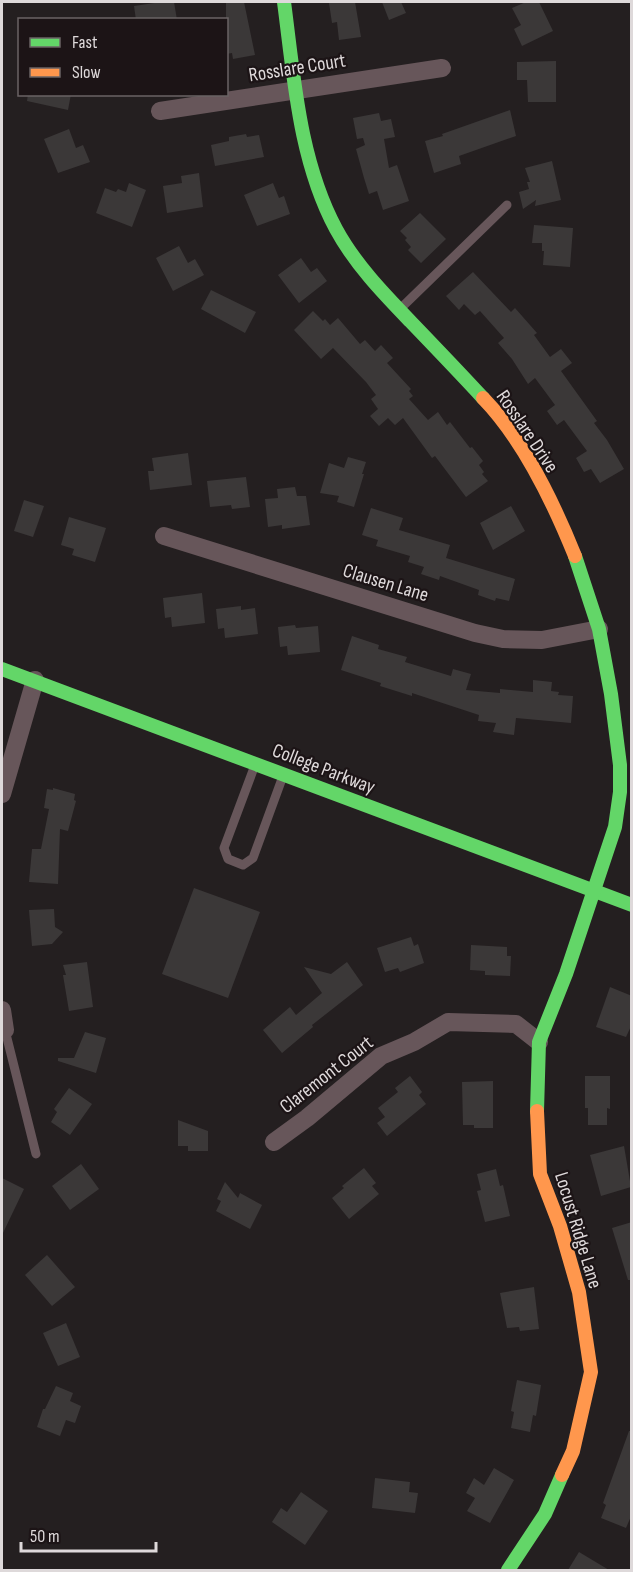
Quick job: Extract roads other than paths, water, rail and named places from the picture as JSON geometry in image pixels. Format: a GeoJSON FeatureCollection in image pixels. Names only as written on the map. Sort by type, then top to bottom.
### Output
{"type":"FeatureCollection","features":[{"type":"Feature","properties":{"kind":"street","name":"Rosslare Drive"},"geometry":{"type":"LineString","coordinates":[[284,2],[307,149],[336,229],[370,279],[492,407],[523,452],[560,518],[584,579],[599,629],[611,694],[620,765],[620,792],[615,827],[594,891]]}},
{"type":"Feature","properties":{"kind":"street","name":"Rosslare Court"},"geometry":{"type":"LineString","coordinates":[[160,111],[442,68]]}},
{"type":"Feature","properties":{"kind":"street","name":"Clausen Lane"},"geometry":{"type":"LineString","coordinates":[[164,536],[475,633],[503,639],[542,640],[599,629]]}},
{"type":"Feature","properties":{"kind":"street","name":"College Parkway"},"geometry":{"type":"LineString","coordinates":[[2,669],[632,905]]}},
{"type":"Feature","properties":{"kind":"street"},"geometry":{"type":"LineString","coordinates":[[2,794],[35,680]]}},
{"type":"Feature","properties":{"kind":"street","name":"Locust Ridge Lane"},"geometry":{"type":"LineString","coordinates":[[508,1570],[545,1514],[573,1451],[591,1372],[579,1292],[560,1226],[540,1174],[537,1099],[539,1042],[566,974],[594,891]]}},
{"type":"Feature","properties":{"kind":"street"},"geometry":{"type":"LineString","coordinates":[[2,1010],[4,1030]]}},
{"type":"Feature","properties":{"kind":"street","name":"Claremont Court"},"geometry":{"type":"LineString","coordinates":[[274,1142],[307,1118],[381,1056],[414,1042],[448,1022],[516,1024],[539,1042]]}},
{"type":"Feature","properties":{"kind":"lane"},"geometry":{"type":"LineString","coordinates":[[399,310],[507,205]]}},
{"type":"Feature","properties":{"kind":"lane"},"geometry":{"type":"LineString","coordinates":[[256,763],[224,848],[228,859],[243,865],[253,858],[284,774]]}},
{"type":"Feature","properties":{"kind":"lane"},"geometry":{"type":"LineString","coordinates":[[4,1030],[36,1154]]}}]}
